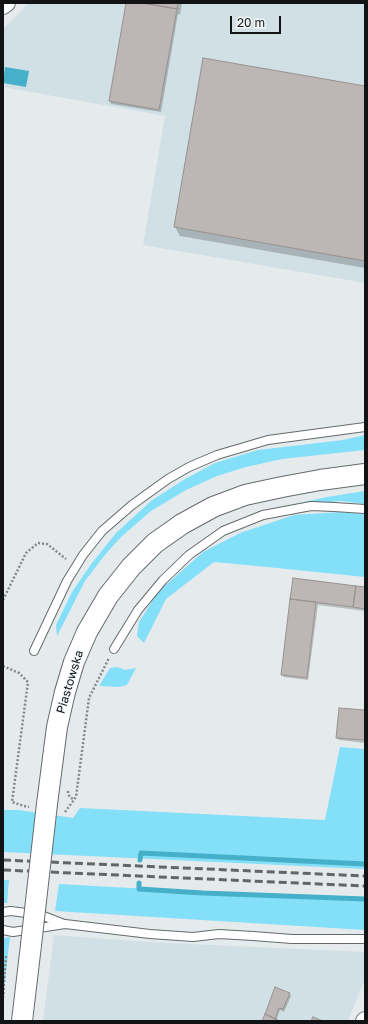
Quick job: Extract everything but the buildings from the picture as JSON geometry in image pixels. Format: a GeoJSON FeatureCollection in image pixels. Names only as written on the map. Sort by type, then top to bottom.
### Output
{"type":"FeatureCollection","features":[{"type":"Feature","properties":{"kind":"street"},"geometry":{"type":"LineString","coordinates":[[3,6],[7,3]]}},
{"type":"Feature","properties":{"kind":"street","name":"Piastowska"},"geometry":{"type":"LineString","coordinates":[[22,1021],[57,728],[65,692],[74,662],[87,632],[108,596],[131,567],[155,543],[182,524],[213,507],[245,495],[282,486],[365,474]]}},
{"type":"Feature","properties":{"kind":"lane"},"geometry":{"type":"LineString","coordinates":[[34,651],[67,581],[84,555],[102,532],[132,505],[168,479],[189,467],[217,455],[268,440],[365,427]]}},
{"type":"Feature","properties":{"kind":"lane"},"geometry":{"type":"LineString","coordinates":[[114,649],[138,610],[163,580],[189,555],[223,531],[263,516],[311,506],[365,509]]}},
{"type":"Feature","properties":{"kind":"lane"},"geometry":{"type":"LineString","coordinates":[[3,912],[11,911],[41,915],[65,924],[150,934],[193,937],[219,934],[292,939],[365,939]]}},
{"type":"Feature","properties":{"kind":"lane"},"geometry":{"type":"LineString","coordinates":[[3,930],[13,932],[65,924]]}},
{"type":"Feature","properties":{"kind":"path"},"geometry":{"type":"LineString","coordinates":[[3,600],[26,553],[38,543],[47,544],[76,567]]}},
{"type":"Feature","properties":{"kind":"path"},"geometry":{"type":"LineString","coordinates":[[68,789],[68,794],[74,800]]}},
{"type":"Feature","properties":{"kind":"path"},"geometry":{"type":"LineString","coordinates":[[3,998],[6,956]]}},
{"type":"Feature","properties":{"kind":"shaded area"},"geometry":{"type":"Polygon","coordinates":[[[27,3],[365,3],[365,283],[143,245],[165,116],[3,87],[3,29],[27,3]]]}},
{"type":"Feature","properties":{"kind":"shaded area"},"geometry":{"type":"Polygon","coordinates":[[[5,67],[29,71],[26,87],[3,83],[5,67]]]}},
{"type":"Feature","properties":{"kind":"shaded area"},"geometry":{"type":"Polygon","coordinates":[[[365,435],[365,450],[282,459],[246,467],[217,476],[186,490],[151,511],[121,537],[85,581],[57,636],[56,625],[72,592],[92,563],[116,533],[151,501],[185,479],[215,463],[258,450],[343,440],[365,435]]]}},
{"type":"Feature","properties":{"kind":"shaded area"},"geometry":{"type":"Polygon","coordinates":[[[365,491],[365,504],[341,501],[277,508],[327,497],[365,491]]]}},
{"type":"Feature","properties":{"kind":"shaded area"},"geometry":{"type":"Polygon","coordinates":[[[341,512],[365,514],[365,577],[214,562],[166,599],[144,643],[137,636],[139,622],[158,592],[203,552],[240,533],[294,515],[341,512]]]}},
{"type":"Feature","properties":{"kind":"shaded area"},"geometry":{"type":"Polygon","coordinates":[[[118,667],[125,670],[136,668],[127,685],[119,687],[99,686],[110,668],[118,667]]]}},
{"type":"Feature","properties":{"kind":"shaded area"},"geometry":{"type":"Polygon","coordinates":[[[340,747],[365,749],[365,869],[3,852],[3,810],[19,810],[73,818],[80,808],[325,820],[340,747]]]}},
{"type":"Feature","properties":{"kind":"shaded area"},"geometry":{"type":"Polygon","coordinates":[[[3,880],[9,880],[7,903],[3,903],[3,880]]]}},
{"type":"Feature","properties":{"kind":"shaded area"},"geometry":{"type":"Polygon","coordinates":[[[59,884],[365,901],[365,930],[55,911],[59,884]]]}},
{"type":"Feature","properties":{"kind":"shaded area"},"geometry":{"type":"Polygon","coordinates":[[[54,935],[147,942],[365,952],[365,979],[348,1021],[43,1021],[54,935]]]}},
{"type":"Feature","properties":{"kind":"shaded area"},"geometry":{"type":"Polygon","coordinates":[[[10,937],[3,997],[3,938],[10,937]]]}},
{"type":"Feature","properties":{"kind":"waterway"},"geometry":{"type":"LineString","coordinates":[[140,860],[141,853],[365,864]]}},
{"type":"Feature","properties":{"kind":"waterway"},"geometry":{"type":"LineString","coordinates":[[139,883],[139,889],[365,899]]}},
{"type":"Feature","properties":{"kind":"railway"},"geometry":{"type":"LineString","coordinates":[[3,860],[365,876]]}},
{"type":"Feature","properties":{"kind":"railway"},"geometry":{"type":"LineString","coordinates":[[3,870],[365,886]]}}]}
